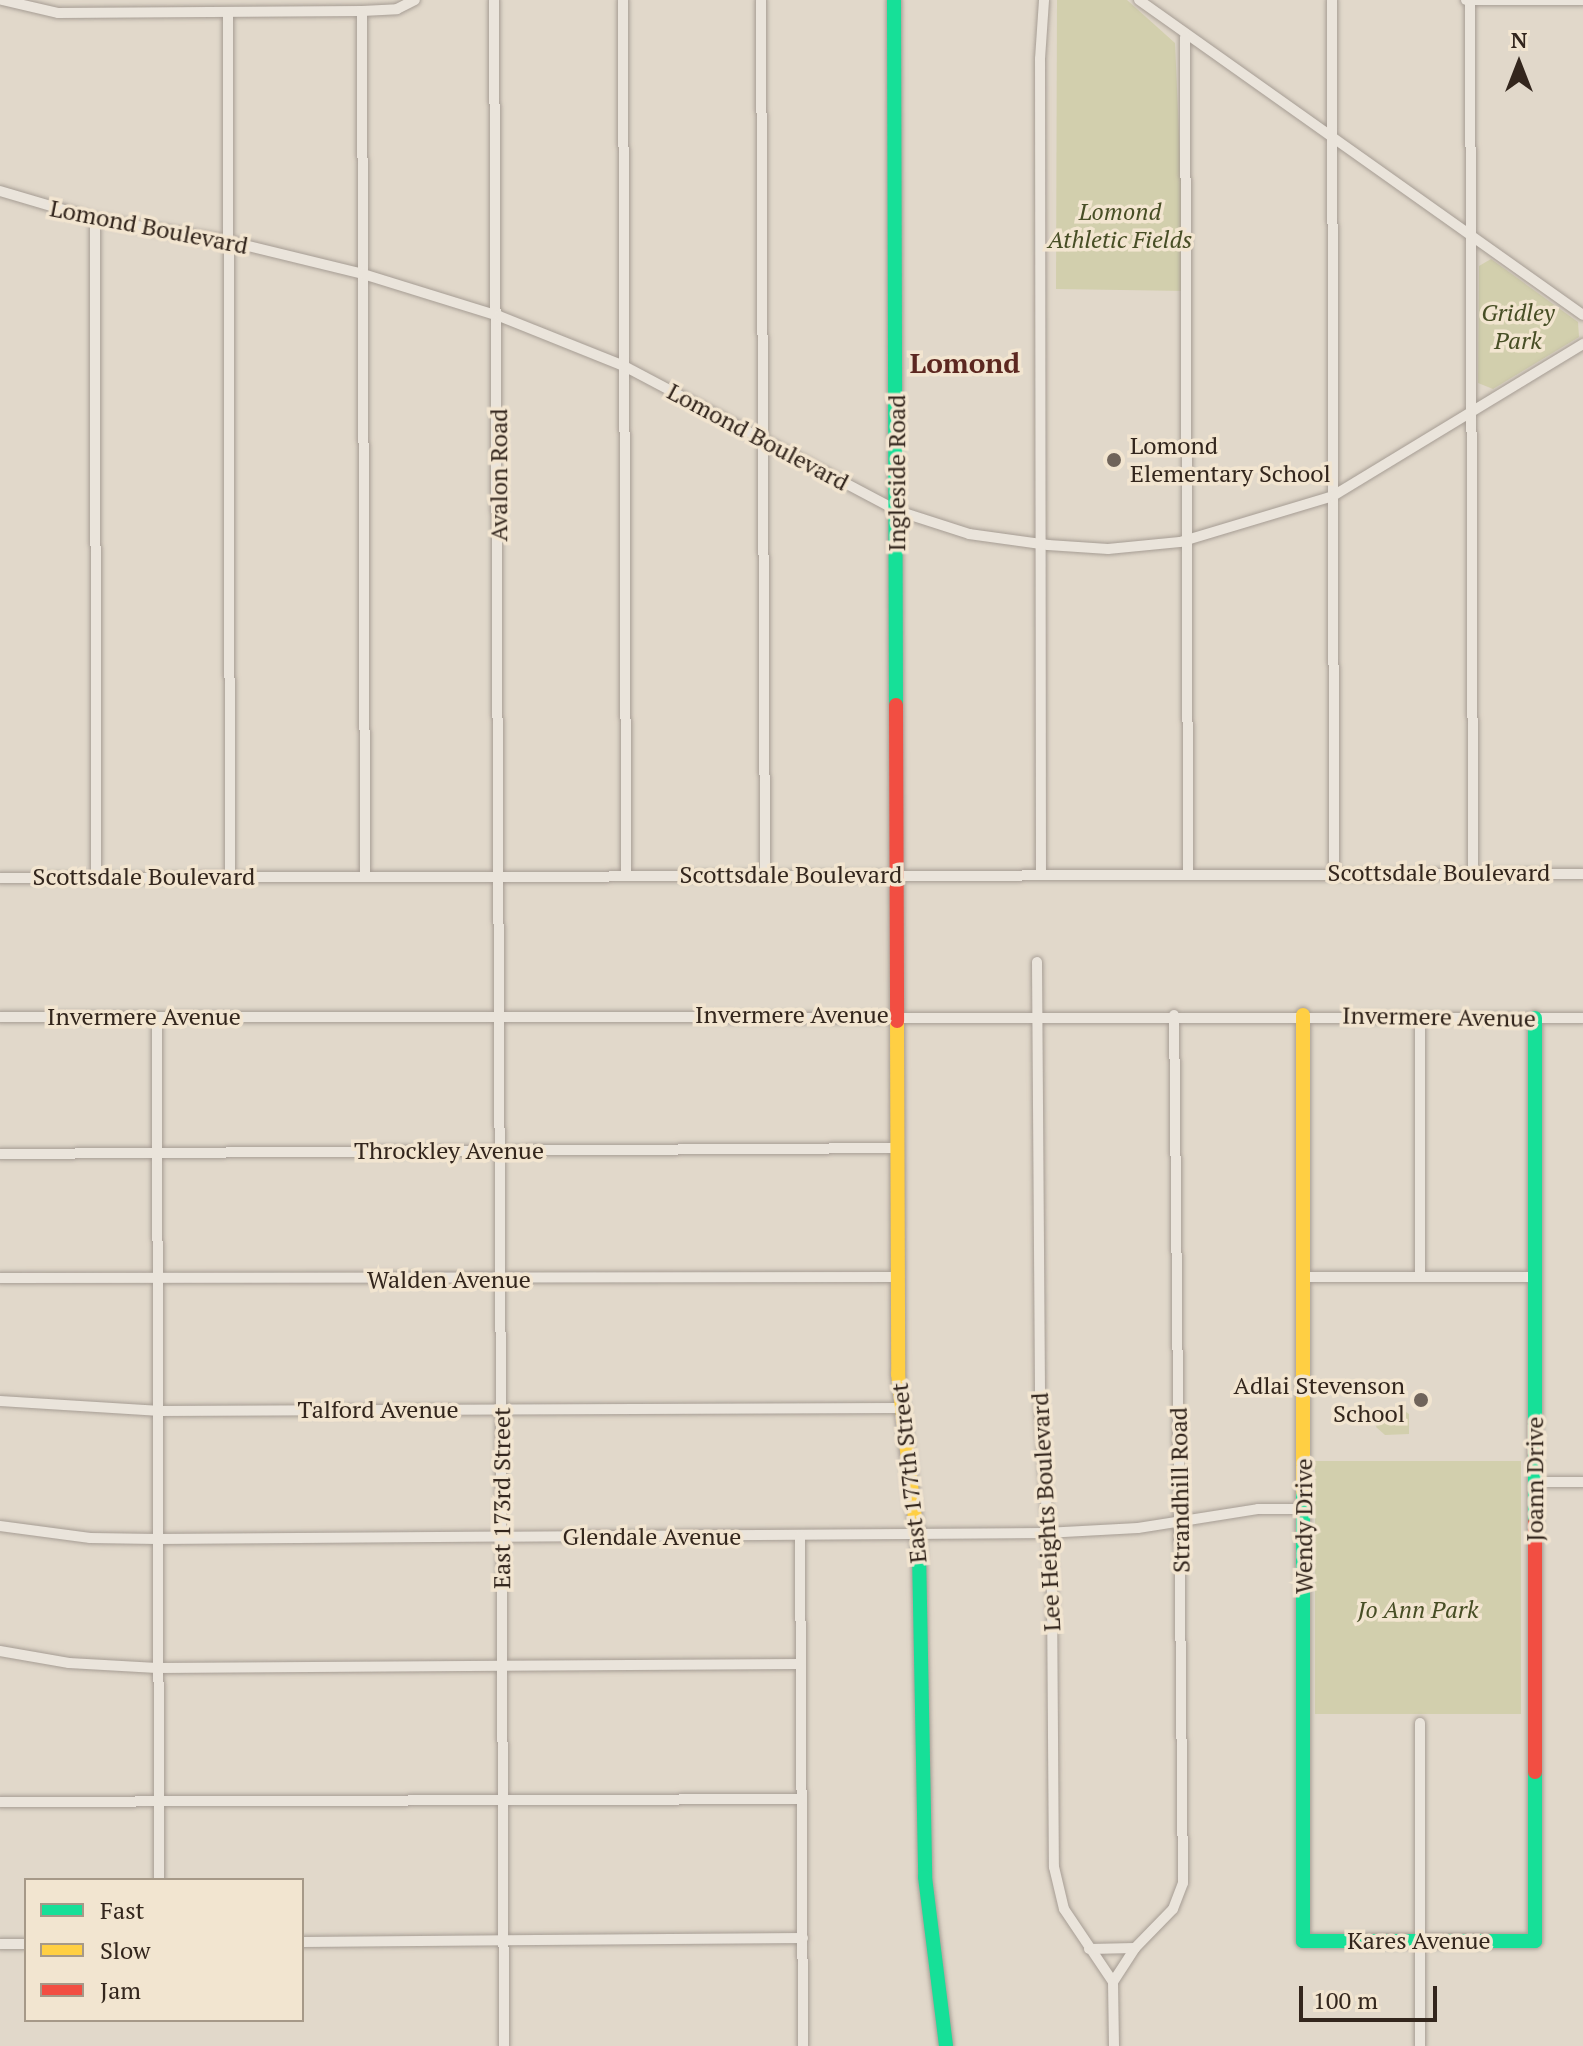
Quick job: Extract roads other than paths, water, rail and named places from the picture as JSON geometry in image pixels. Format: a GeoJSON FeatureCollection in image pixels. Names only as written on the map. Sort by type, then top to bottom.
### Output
{"type":"FeatureCollection","features":[{"type":"Feature","properties":{"kind":"street"},"geometry":{"type":"LineString","coordinates":[[2,0],[58,13],[362,11],[397,9],[415,0]]}},
{"type":"Feature","properties":{"kind":"street","name":"Avalon Road"},"geometry":{"type":"LineString","coordinates":[[494,0],[499,316],[499,949]]}},
{"type":"Feature","properties":{"kind":"street"},"geometry":{"type":"LineString","coordinates":[[623,0],[626,876]]}},
{"type":"Feature","properties":{"kind":"street"},"geometry":{"type":"LineString","coordinates":[[761,0],[765,875]]}},
{"type":"Feature","properties":{"kind":"street","name":"Ingleside Road"},"geometry":{"type":"LineString","coordinates":[[894,0],[900,946]]}},
{"type":"Feature","properties":{"kind":"street"},"geometry":{"type":"LineString","coordinates":[[1041,874],[1040,59],[1044,0]]}},
{"type":"Feature","properties":{"kind":"street"},"geometry":{"type":"LineString","coordinates":[[1139,0],[1185,37],[1583,315]]}},
{"type":"Feature","properties":{"kind":"street"},"geometry":{"type":"LineString","coordinates":[[1332,0],[1334,872]]}},
{"type":"Feature","properties":{"kind":"street"},"geometry":{"type":"LineString","coordinates":[[1473,873],[1468,0],[1583,0]]}},
{"type":"Feature","properties":{"kind":"street"},"geometry":{"type":"LineString","coordinates":[[362,11],[365,876]]}},
{"type":"Feature","properties":{"kind":"street"},"geometry":{"type":"LineString","coordinates":[[228,13],[230,878]]}},
{"type":"Feature","properties":{"kind":"street"},"geometry":{"type":"LineString","coordinates":[[1185,37],[1188,873]]}},
{"type":"Feature","properties":{"kind":"street","name":"Lomond Boulevard"},"geometry":{"type":"LineString","coordinates":[[0,191],[95,219],[228,241],[363,274],[499,316],[624,366],[898,511],[969,534],[1039,544],[1108,549],[1186,540],[1333,496],[1583,344]]}},
{"type":"Feature","properties":{"kind":"street"},"geometry":{"type":"LineString","coordinates":[[95,219],[96,877]]}},
{"type":"Feature","properties":{"kind":"street","name":"Scottsdale Boulevard"},"geometry":{"type":"LineString","coordinates":[[0,878],[1334,872],[1583,874]]}},
{"type":"Feature","properties":{"kind":"street","name":"East 177th Street"},"geometry":{"type":"LineString","coordinates":[[900,946],[900,1408],[919,1533],[925,1877],[946,2046]]}},
{"type":"Feature","properties":{"kind":"street","name":"East 173rd Street"},"geometry":{"type":"LineString","coordinates":[[499,949],[504,2046]]}},
{"type":"Feature","properties":{"kind":"street","name":"Lee Heights Boulevard"},"geometry":{"type":"LineString","coordinates":[[1037,962],[1045,1533],[1052,1593],[1054,1867],[1064,1909],[1113,1982]]}},
{"type":"Feature","properties":{"kind":"street","name":"Strandhill Road"},"geometry":{"type":"LineString","coordinates":[[1113,1982],[1135,1948],[1173,1909],[1183,1883],[1174,1015]]}},
{"type":"Feature","properties":{"kind":"street","name":"Invermere Avenue"},"geometry":{"type":"LineString","coordinates":[[0,1017],[1303,1015],[1583,1018]]}},
{"type":"Feature","properties":{"kind":"street","name":"Wendy Drive"},"geometry":{"type":"LineString","coordinates":[[1303,1015],[1303,1941]]}},
{"type":"Feature","properties":{"kind":"street"},"geometry":{"type":"LineString","coordinates":[[157,1017],[159,1878]]}},
{"type":"Feature","properties":{"kind":"street"},"geometry":{"type":"LineString","coordinates":[[1420,1018],[1420,1277]]}},
{"type":"Feature","properties":{"kind":"street","name":"Joann Drive"},"geometry":{"type":"LineString","coordinates":[[1535,1018],[1535,1941]]}},
{"type":"Feature","properties":{"kind":"street","name":"Throckley Avenue"},"geometry":{"type":"LineString","coordinates":[[0,1154],[899,1148]]}},
{"type":"Feature","properties":{"kind":"street","name":"Walden Avenue"},"geometry":{"type":"LineString","coordinates":[[0,1278],[157,1281],[898,1277]]}},
{"type":"Feature","properties":{"kind":"street"},"geometry":{"type":"LineString","coordinates":[[1305,1277],[1535,1277]]}},
{"type":"Feature","properties":{"kind":"street","name":"Talford Avenue"},"geometry":{"type":"LineString","coordinates":[[0,1401],[157,1411],[900,1408]]}},
{"type":"Feature","properties":{"kind":"street"},"geometry":{"type":"LineString","coordinates":[[1535,1482],[1583,1482]]}},
{"type":"Feature","properties":{"kind":"street","name":"Glendale Avenue"},"geometry":{"type":"LineString","coordinates":[[0,1526],[90,1538],[157,1539],[1045,1533],[1180,1523],[1258,1509],[1303,1509]]}},
{"type":"Feature","properties":{"kind":"street"},"geometry":{"type":"LineString","coordinates":[[800,1536],[803,2046]]}},
{"type":"Feature","properties":{"kind":"street"},"geometry":{"type":"LineString","coordinates":[[0,1651],[69,1663],[157,1668],[800,1664]]}},
{"type":"Feature","properties":{"kind":"street"},"geometry":{"type":"LineString","coordinates":[[1420,1723],[1420,2046]]}},
{"type":"Feature","properties":{"kind":"street"},"geometry":{"type":"LineString","coordinates":[[0,1802],[801,1799]]}},
{"type":"Feature","properties":{"kind":"street"},"geometry":{"type":"LineString","coordinates":[[304,1942],[803,1938]]}},
{"type":"Feature","properties":{"kind":"street","name":"Kares Avenue"},"geometry":{"type":"LineString","coordinates":[[1303,1941],[1535,1941]]}},
{"type":"Feature","properties":{"kind":"street"},"geometry":{"type":"LineString","coordinates":[[0,1944],[24,1944]]}},
{"type":"Feature","properties":{"kind":"street"},"geometry":{"type":"LineString","coordinates":[[1089,1949],[1135,1948]]}},
{"type":"Feature","properties":{"kind":"street"},"geometry":{"type":"LineString","coordinates":[[1113,1982],[1114,2046]]}},
{"type":"Feature","properties":{"kind":"place","name":"Lomond Elementary School"},"geometry":{"type":"Point","coordinates":[1114,460]}},
{"type":"Feature","properties":{"kind":"place","name":"Adlai Stevenson School"},"geometry":{"type":"Point","coordinates":[1421,1400]}},
{"type":"Feature","properties":{"kind":"district","name":"Lomond"},"geometry":{"type":"Point","coordinates":[965,363]}},
{"type":"Feature","properties":{"kind":"park label","name":"Lomond Athletic Fields"},"geometry":{"type":"Point","coordinates":[1120,226]}},
{"type":"Feature","properties":{"kind":"park label","name":"Gridley Park"},"geometry":{"type":"Point","coordinates":[1518,327]}},
{"type":"Feature","properties":{"kind":"park label","name":"Jo Ann Park"},"geometry":{"type":"Point","coordinates":[1418,1610]}}]}
